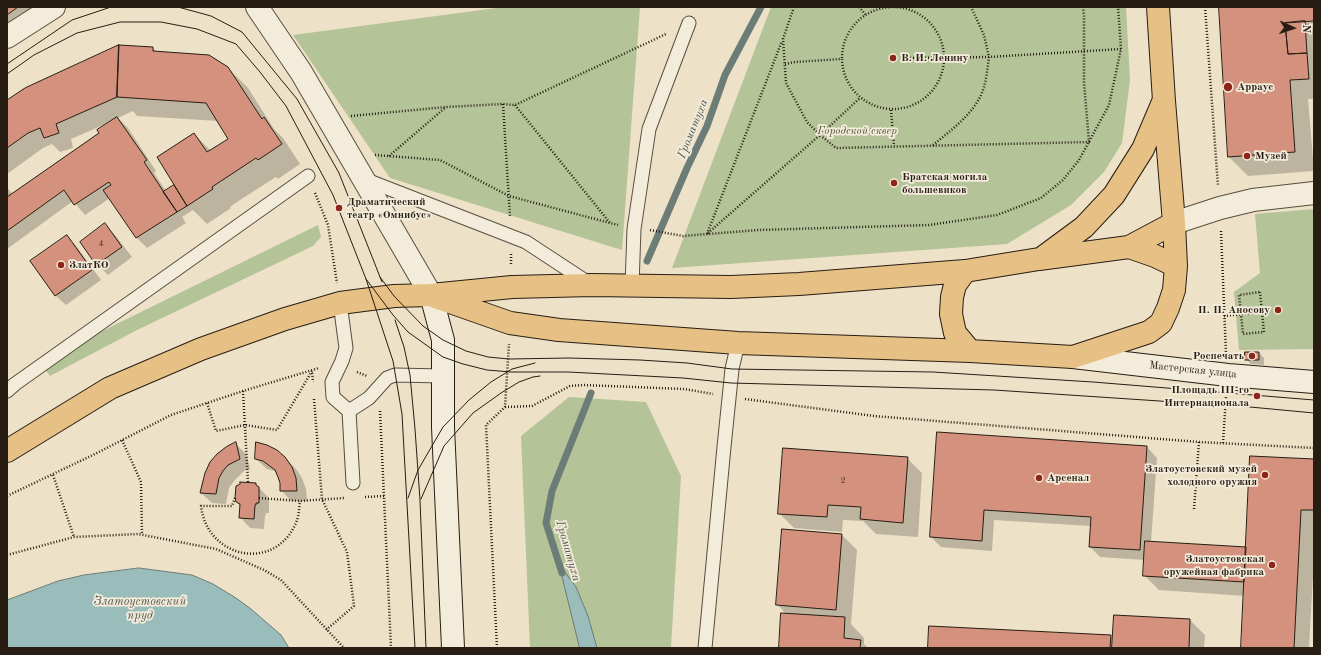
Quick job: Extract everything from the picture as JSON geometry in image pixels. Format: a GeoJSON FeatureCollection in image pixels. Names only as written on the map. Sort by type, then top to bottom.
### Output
{"type":"FeatureCollection","features":[{"type":"Feature","properties":{"kind":"main road"},"geometry":{"type":"LineString","coordinates":[[7,37],[54,7]]}},
{"type":"Feature","properties":{"kind":"main road"},"geometry":{"type":"LineString","coordinates":[[257,7],[301,72],[431,295],[443,340],[443,427],[453,648]]}},
{"type":"Feature","properties":{"kind":"main road"},"geometry":{"type":"LineString","coordinates":[[431,295],[510,323],[559,330],[738,343],[970,351],[1073,357],[1149,332],[1161,323],[1168,308],[1174,290],[1176,266],[1158,7]]}},
{"type":"Feature","properties":{"kind":"main road"},"geometry":{"type":"LineString","coordinates":[[1040,259],[1084,227],[1114,195],[1143,149],[1164,101]]}},
{"type":"Feature","properties":{"kind":"main road"},"geometry":{"type":"LineString","coordinates":[[8,449],[110,388],[201,349],[285,319],[340,303],[394,296],[431,295],[512,287],[592,285],[731,286],[799,284],[965,271],[1129,247],[1174,223],[1220,208],[1253,200],[1314,193]]}},
{"type":"Feature","properties":{"kind":"main road"},"geometry":{"type":"LineString","coordinates":[[1129,247],[1155,256],[1176,266]]}},
{"type":"Feature","properties":{"kind":"main road"},"geometry":{"type":"LineString","coordinates":[[965,271],[955,285],[952,297],[951,314],[955,332],[970,351]]}},
{"type":"Feature","properties":{"kind":"main road","name":"Мастерская улица"},"geometry":{"type":"LineString","coordinates":[[1073,357],[1228,375],[1314,382]]}},
{"type":"Feature","properties":{"kind":"lane"},"geometry":{"type":"LineString","coordinates":[[632,286],[640,229],[649,129],[689,23]]}},
{"type":"Feature","properties":{"kind":"lane"},"geometry":{"type":"LineString","coordinates":[[7,391],[308,176]]}},
{"type":"Feature","properties":{"kind":"lane"},"geometry":{"type":"LineString","coordinates":[[363,179],[526,242],[592,285]]}},
{"type":"Feature","properties":{"kind":"lane"},"geometry":{"type":"LineString","coordinates":[[340,303],[346,348],[342,361],[332,382],[333,397],[348,411],[353,483]]}},
{"type":"Feature","properties":{"kind":"lane"},"geometry":{"type":"LineString","coordinates":[[705,648],[732,368],[738,343]]}},
{"type":"Feature","properties":{"kind":"lane"},"geometry":{"type":"LineString","coordinates":[[348,411],[368,398],[387,378],[395,375],[443,376]]}},
{"type":"Feature","properties":{"kind":"path"},"geometry":{"type":"LineString","coordinates":[[707,234],[794,7]]}},
{"type":"Feature","properties":{"kind":"path"},"geometry":{"type":"LineString","coordinates":[[859,7],[866,14]]}},
{"type":"Feature","properties":{"kind":"path"},"geometry":{"type":"LineString","coordinates":[[890,7],[906,9],[921,16],[930,24],[934,28],[941,42],[944,59],[940,79],[928,95],[911,106],[891,110],[874,106],[860,98],[850,87],[844,73],[841,59],[844,41],[853,26],[866,14],[890,7]]}},
{"type":"Feature","properties":{"kind":"path"},"geometry":{"type":"LineString","coordinates":[[933,145],[952,130],[967,115],[979,99],[984,83],[989,57],[984,35],[971,7]]}},
{"type":"Feature","properties":{"kind":"path"},"geometry":{"type":"LineString","coordinates":[[1083,7],[1085,51],[1084,83],[1089,142]]}},
{"type":"Feature","properties":{"kind":"path"},"geometry":{"type":"LineString","coordinates":[[368,155],[440,160],[509,196],[610,223],[683,236],[758,230],[929,225],[996,214],[1041,198],[1063,180],[1079,160],[1109,105],[1121,49],[1118,7]]}},
{"type":"Feature","properties":{"kind":"path"},"geometry":{"type":"LineString","coordinates":[[1205,7],[1220,208],[1228,375],[1223,443]]}},
{"type":"Feature","properties":{"kind":"path"},"geometry":{"type":"LineString","coordinates":[[350,116],[446,107],[503,104],[515,105],[689,23]]}},
{"type":"Feature","properties":{"kind":"path"},"geometry":{"type":"LineString","coordinates":[[783,39],[786,83],[807,122],[836,148],[1089,142]]}},
{"type":"Feature","properties":{"kind":"path"},"geometry":{"type":"LineString","coordinates":[[910,58],[944,59],[1121,49]]}},
{"type":"Feature","properties":{"kind":"path"},"geometry":{"type":"LineString","coordinates":[[785,64],[841,59]]}},
{"type":"Feature","properties":{"kind":"path"},"geometry":{"type":"LineString","coordinates":[[707,234],[860,98]]}},
{"type":"Feature","properties":{"kind":"path"},"geometry":{"type":"LineString","coordinates":[[515,105],[610,223]]}},
{"type":"Feature","properties":{"kind":"path"},"geometry":{"type":"LineString","coordinates":[[388,157],[446,107]]}},
{"type":"Feature","properties":{"kind":"path"},"geometry":{"type":"LineString","coordinates":[[891,110],[894,146]]}},
{"type":"Feature","properties":{"kind":"path"},"geometry":{"type":"LineString","coordinates":[[308,176],[328,225],[340,303]]}},
{"type":"Feature","properties":{"kind":"path"},"geometry":{"type":"LineString","coordinates":[[1260,292],[1264,332],[1243,334],[1241,314],[1239,294],[1260,292]]}},
{"type":"Feature","properties":{"kind":"path"},"geometry":{"type":"LineString","coordinates":[[1224,316],[1262,312]]}},
{"type":"Feature","properties":{"kind":"path"},"geometry":{"type":"LineString","coordinates":[[7,496],[53,475],[171,415],[243,391],[342,361],[348,368],[378,380],[391,648]]}},
{"type":"Feature","properties":{"kind":"path"},"geometry":{"type":"LineString","coordinates":[[312,370],[313,386]]}},
{"type":"Feature","properties":{"kind":"path"},"geometry":{"type":"LineString","coordinates":[[207,403],[216,431],[245,424],[277,430],[312,370]]}},
{"type":"Feature","properties":{"kind":"path"},"geometry":{"type":"LineString","coordinates":[[497,648],[486,425],[505,407],[532,406],[570,386],[583,385],[684,389],[729,397],[874,416],[1199,442],[1314,448]]}},
{"type":"Feature","properties":{"kind":"path"},"geometry":{"type":"LineString","coordinates":[[243,391],[248,482]]}},
{"type":"Feature","properties":{"kind":"path"},"geometry":{"type":"LineString","coordinates":[[314,393],[322,499],[347,552],[354,606],[326,630]]}},
{"type":"Feature","properties":{"kind":"path"},"geometry":{"type":"LineString","coordinates":[[122,440],[141,482],[142,535]]}},
{"type":"Feature","properties":{"kind":"path"},"geometry":{"type":"LineString","coordinates":[[1194,509],[1199,442]]}},
{"type":"Feature","properties":{"kind":"path"},"geometry":{"type":"LineString","coordinates":[[53,475],[74,537]]}},
{"type":"Feature","properties":{"kind":"path"},"geometry":{"type":"LineString","coordinates":[[361,497],[384,496]]}},
{"type":"Feature","properties":{"kind":"path"},"geometry":{"type":"LineString","coordinates":[[236,498],[232,506],[201,506],[202,516],[207,528],[214,538],[224,546],[236,552],[249,554],[260,553],[272,549],[282,543],[296,524],[300,501]]}},
{"type":"Feature","properties":{"kind":"path"},"geometry":{"type":"LineString","coordinates":[[259,498],[300,501],[345,498]]}},
{"type":"Feature","properties":{"kind":"path"},"geometry":{"type":"LineString","coordinates":[[7,555],[74,537],[138,534],[216,549],[264,570],[281,580],[344,648]]}},
{"type":"Feature","properties":{"kind":"green space"},"geometry":{"type":"Polygon","coordinates":[[[504,7],[640,7],[622,250],[390,178],[293,35],[504,7]]]}},
{"type":"Feature","properties":{"kind":"green space","name":"Городской сквер"},"geometry":{"type":"Polygon","coordinates":[[[771,7],[1126,7],[1130,80],[1122,143],[1104,172],[1071,205],[1007,244],[672,268],[771,7]]]}},
{"type":"Feature","properties":{"kind":"green space"},"geometry":{"type":"Polygon","coordinates":[[[1314,209],[1314,349],[1239,350],[1234,292],[1260,273],[1255,214],[1314,209]]]}},
{"type":"Feature","properties":{"kind":"green space"},"geometry":{"type":"Polygon","coordinates":[[[318,225],[321,237],[313,246],[137,330],[50,376],[43,367],[86,339],[318,225]]]}},
{"type":"Feature","properties":{"kind":"green space"},"geometry":{"type":"Polygon","coordinates":[[[569,397],[646,402],[681,476],[671,648],[530,648],[521,436],[569,397]]]}},
{"type":"Feature","properties":{"kind":"water"},"geometry":{"type":"Polygon","coordinates":[[[559,564],[576,587],[588,616],[597,648],[580,648],[559,564]]]}},
{"type":"Feature","properties":{"kind":"water","name":"Златоустовский пруд"},"geometry":{"type":"Polygon","coordinates":[[[139,568],[192,575],[213,584],[251,609],[281,635],[289,648],[7,648],[7,600],[58,581],[84,575],[139,568]]]}},
{"type":"Feature","properties":{"kind":"building"},"geometry":{"type":"Polygon","coordinates":[[[7,7],[18,7],[7,15],[7,7]]]}},
{"type":"Feature","properties":{"kind":"building"},"geometry":{"type":"Polygon","coordinates":[[[1219,7],[1314,7],[1314,21],[1285,23],[1288,54],[1307,53],[1309,79],[1290,80],[1295,152],[1228,157],[1219,7]]]}},
{"type":"Feature","properties":{"kind":"building"},"geometry":{"type":"Polygon","coordinates":[[[1305,21],[1307,53],[1288,54],[1285,23],[1305,21]]]}},
{"type":"Feature","properties":{"kind":"building"},"geometry":{"type":"Polygon","coordinates":[[[119,45],[153,47],[153,51],[209,55],[228,67],[262,119],[264,117],[282,144],[258,160],[256,158],[212,187],[213,189],[187,206],[157,157],[194,133],[207,152],[228,139],[206,103],[117,97],[119,45]]]}},
{"type":"Feature","properties":{"kind":"building"},"geometry":{"type":"Polygon","coordinates":[[[119,45],[117,97],[56,124],[59,133],[44,138],[40,128],[28,133],[7,148],[7,100],[25,88],[119,45]]]}},
{"type":"Feature","properties":{"kind":"building"},"geometry":{"type":"Polygon","coordinates":[[[117,117],[147,160],[144,162],[177,212],[136,238],[103,190],[111,185],[109,182],[74,205],[64,190],[7,231],[7,197],[99,133],[97,130],[117,117]]]}},
{"type":"Feature","properties":{"kind":"building"},"geometry":{"type":"Polygon","coordinates":[[[174,185],[187,206],[177,212],[163,192],[174,185]]]}},
{"type":"Feature","properties":{"kind":"building"},"geometry":{"type":"Polygon","coordinates":[[[105,223],[122,247],[96,265],[80,242],[105,223]]]}},
{"type":"Feature","properties":{"kind":"building","name":"ЗлатКО"},"geometry":{"type":"Polygon","coordinates":[[[67,235],[92,270],[55,296],[30,261],[67,235]]]}},
{"type":"Feature","properties":{"kind":"building","name":"Роспечать"},"geometry":{"type":"Polygon","coordinates":[[[1245,352],[1259,352],[1259,360],[1245,360],[1245,352]]]}},
{"type":"Feature","properties":{"kind":"building","name":"Арсенал"},"geometry":{"type":"Polygon","coordinates":[[[937,432],[1147,446],[1140,550],[1089,547],[1091,517],[984,510],[982,541],[930,537],[937,432]]]}},
{"type":"Feature","properties":{"kind":"building"},"geometry":{"type":"Polygon","coordinates":[[[236,442],[240,459],[228,465],[223,471],[219,478],[216,494],[200,493],[205,473],[210,462],[226,447],[236,442]]]}},
{"type":"Feature","properties":{"kind":"building"},"geometry":{"type":"Polygon","coordinates":[[[256,442],[277,450],[285,457],[292,467],[296,478],[297,491],[280,491],[280,483],[275,470],[263,461],[255,459],[256,442]]]}},
{"type":"Feature","properties":{"kind":"building"},"geometry":{"type":"Polygon","coordinates":[[[783,448],[908,457],[903,523],[860,519],[861,507],[828,505],[827,517],[778,514],[783,448]]]}},
{"type":"Feature","properties":{"kind":"building","name":"Златоустовская оружейная фабрика"},"geometry":{"type":"Polygon","coordinates":[[[1250,456],[1314,459],[1314,510],[1301,510],[1294,648],[1241,648],[1250,456]]]}},
{"type":"Feature","properties":{"kind":"building"},"geometry":{"type":"Polygon","coordinates":[[[240,482],[256,483],[259,487],[259,503],[256,503],[255,505],[254,519],[239,518],[240,504],[236,502],[235,498],[236,486],[240,484],[240,482]]]}},
{"type":"Feature","properties":{"kind":"building"},"geometry":{"type":"Polygon","coordinates":[[[782,529],[842,534],[836,610],[776,605],[782,529]]]}},
{"type":"Feature","properties":{"kind":"building"},"geometry":{"type":"Polygon","coordinates":[[[1145,541],[1246,547],[1244,582],[1143,576],[1145,541]]]}},
{"type":"Feature","properties":{"kind":"building"},"geometry":{"type":"Polygon","coordinates":[[[781,613],[845,617],[844,638],[861,640],[860,648],[779,648],[781,613]]]}},
{"type":"Feature","properties":{"kind":"building"},"geometry":{"type":"Polygon","coordinates":[[[1114,615],[1190,619],[1189,648],[1112,648],[1114,615]]]}},
{"type":"Feature","properties":{"kind":"building"},"geometry":{"type":"Polygon","coordinates":[[[929,626],[1111,635],[1110,648],[928,648],[929,626]]]}},
{"type":"Feature","properties":{"kind":"waterway","name":"Громатуха"},"geometry":{"type":"LineString","coordinates":[[647,261],[687,168],[707,126],[725,75],[761,7]]}},
{"type":"Feature","properties":{"kind":"waterway","name":"Громатуха"},"geometry":{"type":"LineString","coordinates":[[562,573],[546,523],[552,491],[591,393]]}},
{"type":"Feature","properties":{"kind":"tram line"},"geometry":{"type":"LineString","coordinates":[[7,64],[72,20],[111,7]]}},
{"type":"Feature","properties":{"kind":"tram line"},"geometry":{"type":"LineString","coordinates":[[178,7],[211,16],[242,32],[297,99],[339,173],[382,282]]}},
{"type":"Feature","properties":{"kind":"tram line"},"geometry":{"type":"LineString","coordinates":[[7,74],[34,55],[77,33],[120,22],[161,22],[197,29],[236,44],[286,106],[333,195],[366,279],[393,361],[402,414],[415,648]]}},
{"type":"Feature","properties":{"kind":"tram line"},"geometry":{"type":"LineString","coordinates":[[380,277],[394,296],[423,326],[443,340],[466,351],[488,357],[509,359],[569,358],[640,360],[687,363],[732,369],[933,372],[1093,382],[1314,400]]}},
{"type":"Feature","properties":{"kind":"tram line"},"geometry":{"type":"LineString","coordinates":[[366,279],[408,332],[443,357],[487,370],[511,372],[568,372],[683,378],[731,383],[994,390],[1250,407],[1314,413]]}},
{"type":"Feature","properties":{"kind":"tram line"},"geometry":{"type":"LineString","coordinates":[[395,320],[404,347],[410,375],[420,500],[426,648]]}},
{"type":"Feature","properties":{"kind":"tram line"},"geometry":{"type":"LineString","coordinates":[[408,498],[418,470],[443,427],[469,400],[491,382],[512,369],[535,363]]}},
{"type":"Feature","properties":{"kind":"tram line"},"geometry":{"type":"LineString","coordinates":[[421,499],[444,446],[473,413],[519,382],[540,376]]}},
{"type":"Feature","properties":{"kind":"place","name":"В. И. Ленину"},"geometry":{"type":"Point","coordinates":[893,58]}},
{"type":"Feature","properties":{"kind":"place","name":"Арраус"},"geometry":{"type":"Point","coordinates":[1228,87]}},
{"type":"Feature","properties":{"kind":"place","name":"Музей"},"geometry":{"type":"Point","coordinates":[1247,156]}},
{"type":"Feature","properties":{"kind":"place","name":"Братская могила большевиков"},"geometry":{"type":"Point","coordinates":[894,183]}},
{"type":"Feature","properties":{"kind":"place","name":"Драматический театр «Омнибус»"},"geometry":{"type":"Point","coordinates":[339,208]}},
{"type":"Feature","properties":{"kind":"place","name":"ЗлатКО"},"geometry":{"type":"Point","coordinates":[61,265]}},
{"type":"Feature","properties":{"kind":"place","name":"П. П. Аносову"},"geometry":{"type":"Point","coordinates":[1278,310]}},
{"type":"Feature","properties":{"kind":"place","name":"Роспечать"},"geometry":{"type":"Point","coordinates":[1252,356]}},
{"type":"Feature","properties":{"kind":"place","name":"Площадь III-го Интернационала"},"geometry":{"type":"Point","coordinates":[1257,396]}},
{"type":"Feature","properties":{"kind":"place","name":"Златоустовский музей холодного оружия"},"geometry":{"type":"Point","coordinates":[1265,475]}},
{"type":"Feature","properties":{"kind":"place","name":"Арсенал"},"geometry":{"type":"Point","coordinates":[1039,478]}},
{"type":"Feature","properties":{"kind":"place","name":"Златоустовская оружейная фабрика"},"geometry":{"type":"Point","coordinates":[1272,565]}}]}
